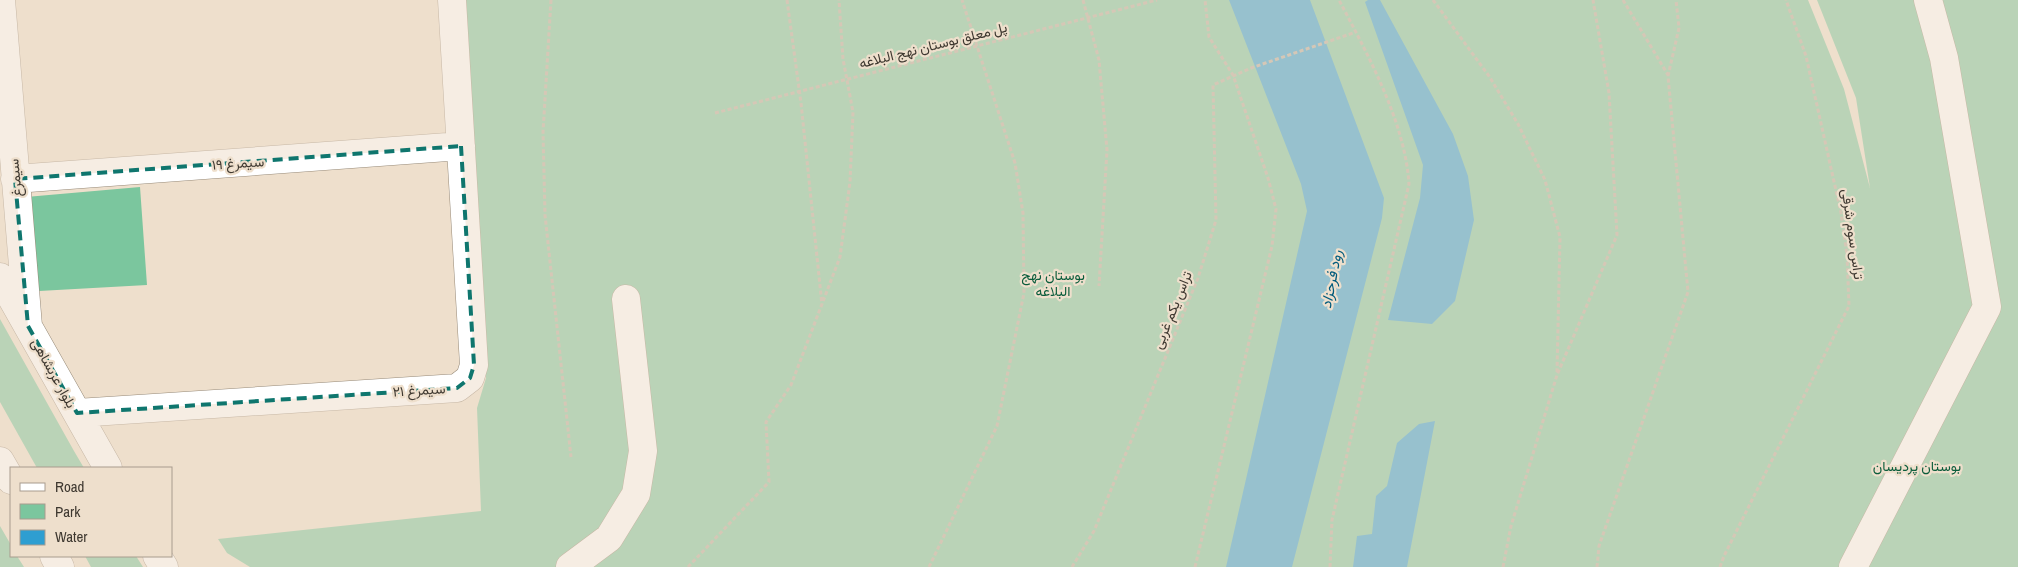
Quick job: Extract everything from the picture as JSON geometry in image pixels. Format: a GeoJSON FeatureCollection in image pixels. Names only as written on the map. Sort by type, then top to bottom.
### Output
{"type":"FeatureCollection","features":[{"type":"Feature","properties":{"kind":"street","name":"سیمرغ"},"geometry":{"type":"LineString","coordinates":[[0,0],[28,326]]}},
{"type":"Feature","properties":{"kind":"street","name":"سیمرغ ۲۱"},"geometry":{"type":"LineString","coordinates":[[76,413],[456,388],[470,378],[474,365],[452,0]]}},
{"type":"Feature","properties":{"kind":"street"},"geometry":{"type":"LineString","coordinates":[[1853,567],[1987,307],[1944,58],[1928,0]]}},
{"type":"Feature","properties":{"kind":"street","name":"سیمرغ ۱۹"},"geometry":{"type":"LineString","coordinates":[[15,179],[461,146]]}},
{"type":"Feature","properties":{"kind":"street","name":"بلوار عربشاهی"},"geometry":{"type":"LineString","coordinates":[[0,277],[107,467]]}},
{"type":"Feature","properties":{"kind":"street"},"geometry":{"type":"LineString","coordinates":[[570,567],[609,538],[636,494],[643,451],[626,299]]}},
{"type":"Feature","properties":{"kind":"street"},"geometry":{"type":"LineString","coordinates":[[0,461],[10,478]]}},
{"type":"Feature","properties":{"kind":"path"},"geometry":{"type":"LineString","coordinates":[[551,0],[543,132],[545,215],[571,457]]}},
{"type":"Feature","properties":{"kind":"path"},"geometry":{"type":"LineString","coordinates":[[787,0],[801,103],[823,307]]}},
{"type":"Feature","properties":{"kind":"path"},"geometry":{"type":"LineString","coordinates":[[688,567],[713,543],[769,482],[766,422],[792,385],[823,307],[840,257],[850,182],[853,112],[843,59],[839,0]]}},
{"type":"Feature","properties":{"kind":"path"},"geometry":{"type":"LineString","coordinates":[[929,567],[997,426],[1024,293],[1023,213],[1015,163],[962,0]]}},
{"type":"Feature","properties":{"kind":"path"},"geometry":{"type":"LineString","coordinates":[[1083,0],[1099,60],[1107,150],[1099,286]]}},
{"type":"Feature","properties":{"kind":"path","name":"پل معلق بوستان نهج البلاغه"},"geometry":{"type":"LineString","coordinates":[[714,112],[1157,0]]}},
{"type":"Feature","properties":{"kind":"path"},"geometry":{"type":"LineString","coordinates":[[1195,567],[1272,246],[1276,209],[1268,178],[1232,75],[1209,36],[1205,0]]}},
{"type":"Feature","properties":{"kind":"path"},"geometry":{"type":"LineString","coordinates":[[1330,567],[1332,520],[1409,184],[1408,161],[1388,101],[1339,0]]}},
{"type":"Feature","properties":{"kind":"path"},"geometry":{"type":"LineString","coordinates":[[1433,0],[1489,76],[1518,124],[1545,180],[1560,237],[1557,375]]}},
{"type":"Feature","properties":{"kind":"path"},"geometry":{"type":"LineString","coordinates":[[1503,567],[1511,526],[1557,375],[1617,235],[1609,92],[1593,0]]}},
{"type":"Feature","properties":{"kind":"path"},"geometry":{"type":"LineString","coordinates":[[1623,0],[1668,76]]}},
{"type":"Feature","properties":{"kind":"path"},"geometry":{"type":"LineString","coordinates":[[1597,567],[1599,546],[1688,292],[1668,76],[1679,28],[1676,0]]}},
{"type":"Feature","properties":{"kind":"path","name":"تراس سوم شرقی"},"geometry":{"type":"LineString","coordinates":[[1720,567],[1849,306],[1847,255],[1841,213],[1806,56],[1786,0]]}},
{"type":"Feature","properties":{"kind":"path","name":"تراس یکم غربی"},"geometry":{"type":"LineString","coordinates":[[1072,567],[1094,531],[1198,278],[1216,220],[1213,85],[1232,75],[1356,32]]}},
{"type":"Feature","properties":{"kind":"highlighted area"},"geometry":{"type":"Polygon","coordinates":[[[461,146],[474,365],[470,378],[457,388],[77,413],[28,326],[15,179],[461,146]]]}},
{"type":"Feature","properties":{"kind":"green space","name":"بوستان نهج البلاغه"},"geometry":{"type":"Polygon","coordinates":[[[461,0],[1808,0],[1844,89],[1870,188],[1856,98],[1817,0],[2018,0],[2018,567],[250,567],[227,553],[218,539],[481,511],[477,408],[486,378],[461,0]]]}},
{"type":"Feature","properties":{"kind":"green space"},"geometry":{"type":"Polygon","coordinates":[[[140,187],[147,285],[39,291],[26,197],[140,187]]]}},
{"type":"Feature","properties":{"kind":"green space"},"geometry":{"type":"Polygon","coordinates":[[[0,319],[83,467],[36,467],[0,402],[0,319]]]}},
{"type":"Feature","properties":{"kind":"green space"},"geometry":{"type":"Polygon","coordinates":[[[0,526],[10,543],[10,557],[18,557],[24,567],[0,567],[0,526]]]}},
{"type":"Feature","properties":{"kind":"green space"},"geometry":{"type":"Polygon","coordinates":[[[86,557],[137,557],[143,567],[91,567],[86,557]]]}},
{"type":"Feature","properties":{"kind":"water","name":"رود فرحزاد"},"geometry":{"type":"Polygon","coordinates":[[[1229,0],[1310,0],[1384,198],[1382,218],[1292,567],[1226,567],[1307,211],[1301,184],[1229,0]]]}},
{"type":"Feature","properties":{"kind":"water"},"geometry":{"type":"Polygon","coordinates":[[[1368,0],[1380,0],[1453,134],[1468,176],[1474,220],[1455,301],[1432,324],[1388,320],[1420,198],[1423,165],[1365,2],[1368,0]]]}},
{"type":"Feature","properties":{"kind":"water"},"geometry":{"type":"Polygon","coordinates":[[[1435,421],[1407,567],[1353,567],[1357,536],[1372,534],[1376,496],[1387,486],[1397,443],[1419,424],[1435,421]]]}},
{"type":"Feature","properties":{"kind":"park label","name":"بوستان پردیسان"},"geometry":{"type":"Point","coordinates":[1917,466]}}]}
